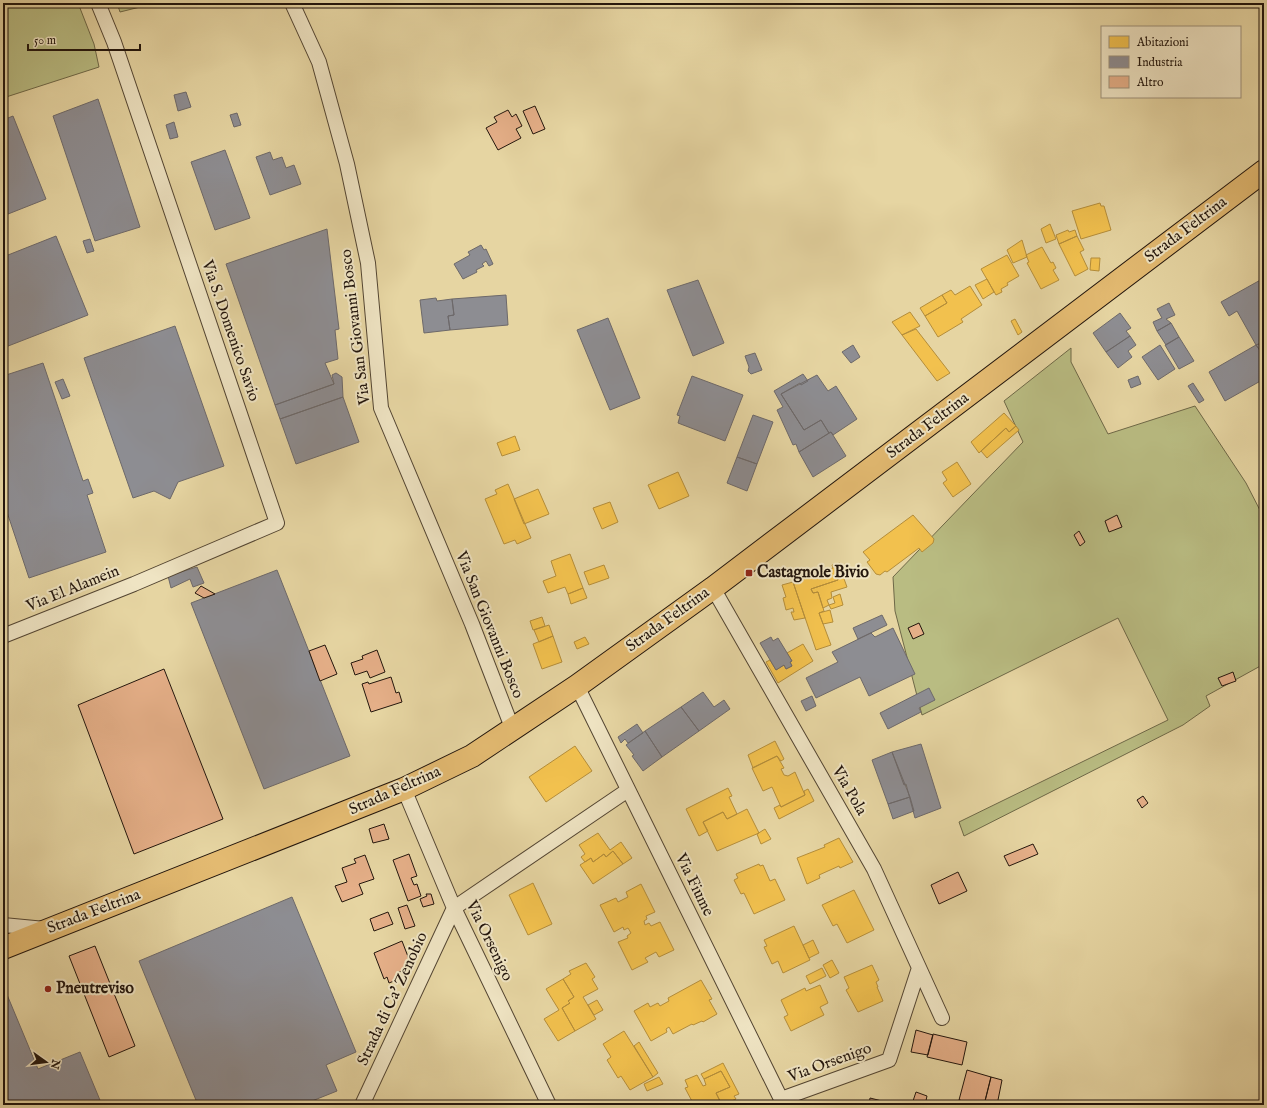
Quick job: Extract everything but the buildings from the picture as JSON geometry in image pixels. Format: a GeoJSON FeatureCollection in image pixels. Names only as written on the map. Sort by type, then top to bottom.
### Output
{"type":"FeatureCollection","features":[{"type":"Feature","properties":{"kind":"main road","name":"Strada Feltrina"},"geometry":{"type":"LineString","coordinates":[[3,948],[270,844],[404,789],[472,756],[577,686],[713,588],[1264,171]]}},
{"type":"Feature","properties":{"kind":"street","name":"Via S. Domenico Savio"},"geometry":{"type":"LineString","coordinates":[[98,3],[114,42],[277,523],[134,584]]}},
{"type":"Feature","properties":{"kind":"street","name":"Via San Giovanni Bosco"},"geometry":{"type":"LineString","coordinates":[[292,3],[320,62],[347,164],[368,264],[381,408],[472,624],[513,730]]}},
{"type":"Feature","properties":{"kind":"street","name":"Via El Alamein"},"geometry":{"type":"LineString","coordinates":[[3,636],[134,584]]}},
{"type":"Feature","properties":{"kind":"street","name":"Via Pola"},"geometry":{"type":"LineString","coordinates":[[713,588],[874,869],[942,1018]]}},
{"type":"Feature","properties":{"kind":"street","name":"Via Fiume"},"geometry":{"type":"LineString","coordinates":[[577,686],[781,1099]]}},
{"type":"Feature","properties":{"kind":"street","name":"Via Orsenigo"},"geometry":{"type":"LineString","coordinates":[[404,789],[454,908],[549,1105]]}},
{"type":"Feature","properties":{"kind":"street"},"geometry":{"type":"LineString","coordinates":[[454,908],[628,790]]}},
{"type":"Feature","properties":{"kind":"street","name":"Strada di Ca' Zenobio"},"geometry":{"type":"LineString","coordinates":[[362,1105],[454,908]]}},
{"type":"Feature","properties":{"kind":"street"},"geometry":{"type":"LineString","coordinates":[[3,925],[50,929]]}},
{"type":"Feature","properties":{"kind":"street","name":"Via Orsenigo"},"geometry":{"type":"LineString","coordinates":[[781,1099],[889,1060],[919,968]]}},
{"type":"Feature","properties":{"kind":"green space"},"geometry":{"type":"Polygon","coordinates":[[[3,3],[78,3],[94,44],[99,67],[3,98],[3,3]]]}},
{"type":"Feature","properties":{"kind":"green space"},"geometry":{"type":"Polygon","coordinates":[[[117,3],[156,3],[120,12],[117,3]]]}},
{"type":"Feature","properties":{"kind":"green space"},"geometry":{"type":"Polygon","coordinates":[[[1071,348],[1071,362],[1108,434],[1195,406],[1246,483],[1264,518],[1264,664],[1206,696],[1210,706],[1183,725],[964,836],[959,822],[1168,720],[1118,618],[922,715],[895,611],[893,577],[1023,442],[1004,401],[1071,348]]]}},
{"type":"Feature","properties":{"kind":"place","name":"Castagnole Bivio"},"geometry":{"type":"Point","coordinates":[749,573]}},
{"type":"Feature","properties":{"kind":"place","name":"Pneutreviso"},"geometry":{"type":"Point","coordinates":[48,989]}}]}
